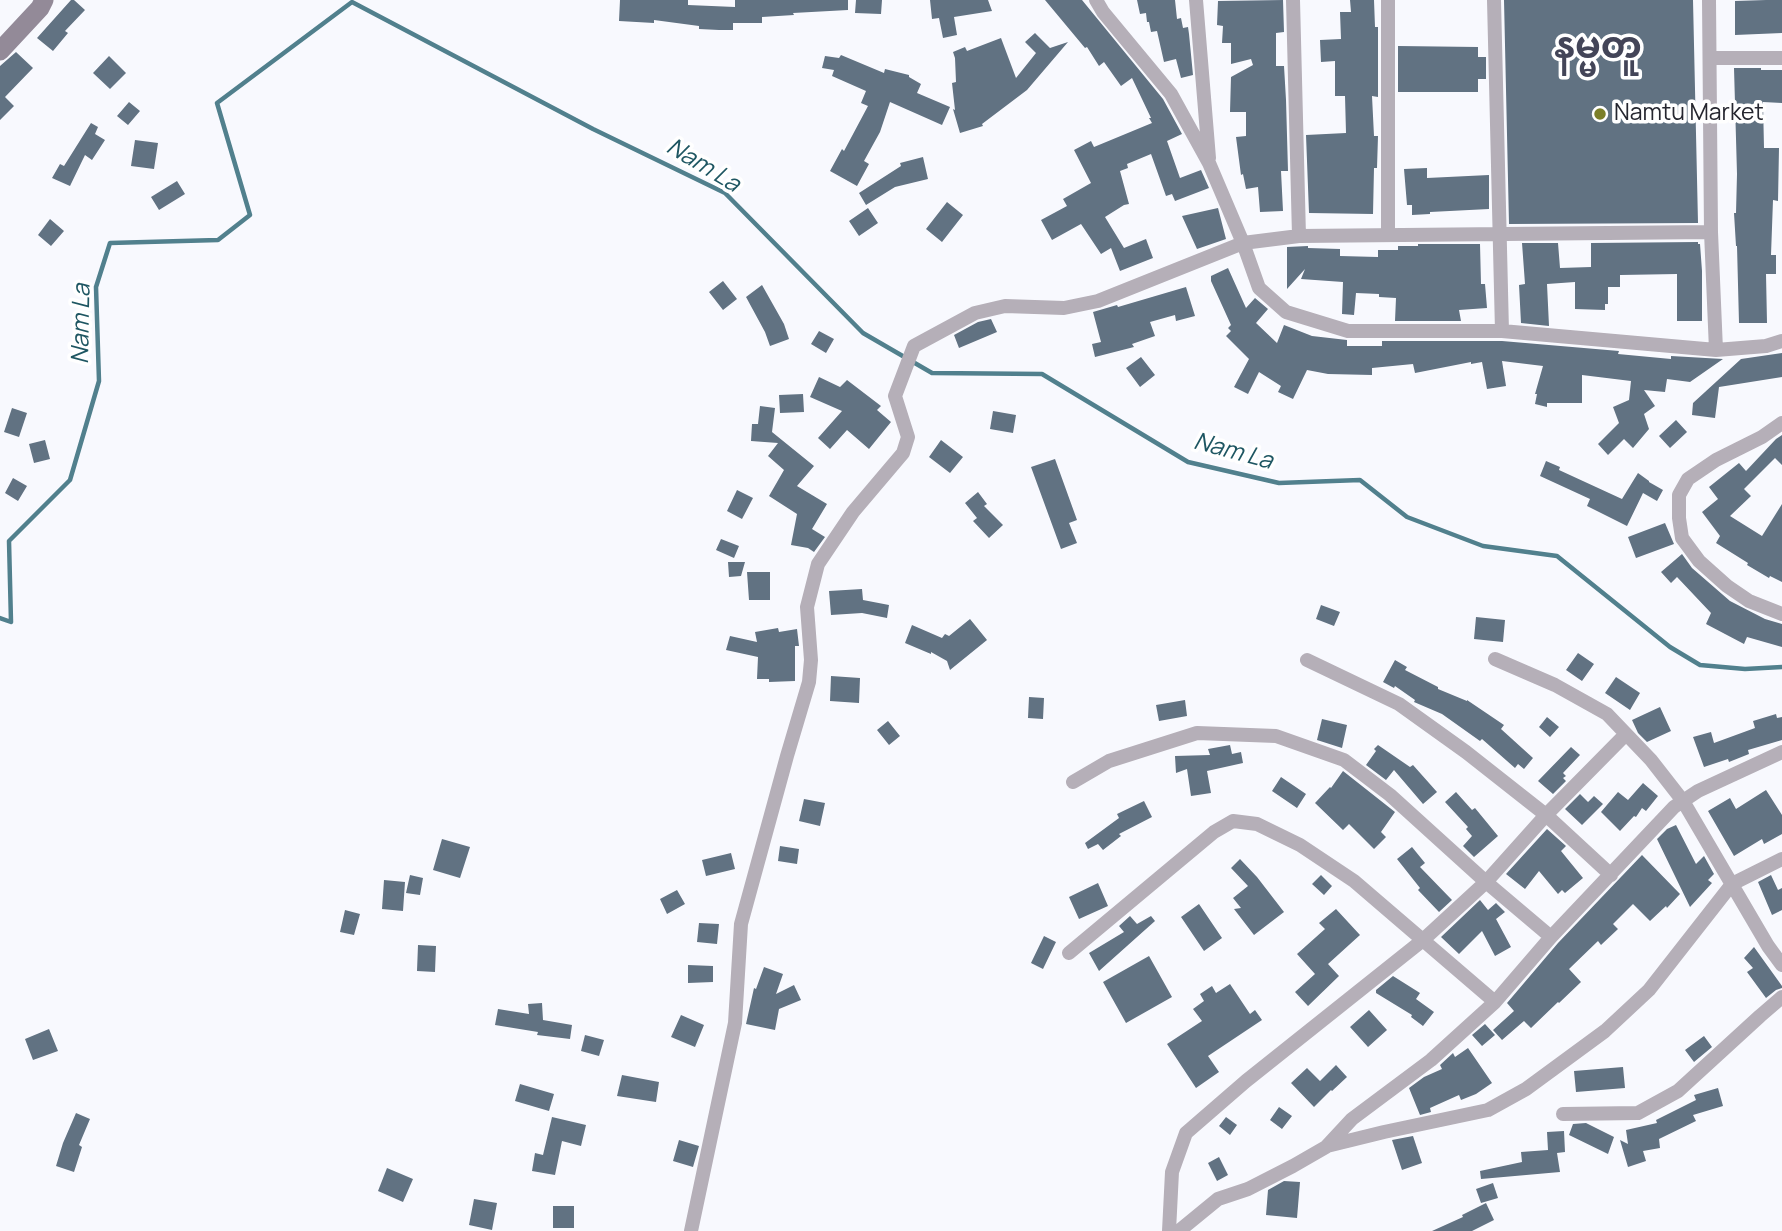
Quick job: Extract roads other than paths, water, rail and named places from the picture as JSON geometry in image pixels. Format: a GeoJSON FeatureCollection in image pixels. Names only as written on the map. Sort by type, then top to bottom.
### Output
{"type":"FeatureCollection","features":[{"type":"Feature","properties":{"kind":"main road"},"geometry":{"type":"LineString","coordinates":[[0,51],[40,8],[44,0]]}},
{"type":"Feature","properties":{"kind":"street"},"geometry":{"type":"LineString","coordinates":[[1096,0],[1171,94],[1209,163],[1259,288],[1286,312],[1348,331],[1502,331],[1716,349],[1766,346],[1782,341]]}},
{"type":"Feature","properties":{"kind":"street"},"geometry":{"type":"LineString","coordinates":[[1196,0],[1209,163]]}},
{"type":"Feature","properties":{"kind":"street"},"geometry":{"type":"LineString","coordinates":[[1293,0],[1299,236]]}},
{"type":"Feature","properties":{"kind":"street"},"geometry":{"type":"LineString","coordinates":[[1388,0],[1388,235]]}},
{"type":"Feature","properties":{"kind":"street"},"geometry":{"type":"LineString","coordinates":[[1494,0],[1502,331]]}},
{"type":"Feature","properties":{"kind":"street"},"geometry":{"type":"LineString","coordinates":[[1709,0],[1711,232],[1716,349]]}},
{"type":"Feature","properties":{"kind":"street"},"geometry":{"type":"LineString","coordinates":[[1710,58],[1782,58]]}},
{"type":"Feature","properties":{"kind":"street"},"geometry":{"type":"LineString","coordinates":[[691,1231],[735,1023],[741,924],[809,682],[811,660],[807,607],[812,585],[818,564],[853,512],[903,453],[908,437],[895,396],[914,346],[975,313],[1005,306],[1064,308],[1098,301],[1243,243],[1299,236],[1711,232]]}},
{"type":"Feature","properties":{"kind":"street"},"geometry":{"type":"LineString","coordinates":[[1782,423],[1688,479],[1679,495],[1679,518],[1682,538],[1699,561],[1749,601],[1782,614]]}},
{"type":"Feature","properties":{"kind":"street"},"geometry":{"type":"LineString","coordinates":[[1495,659],[1555,685],[1607,714],[1651,760],[1683,801],[1768,946],[1782,965]]}},
{"type":"Feature","properties":{"kind":"street"},"geometry":{"type":"LineString","coordinates":[[1307,660],[1399,704],[1546,814],[1611,875]]}},
{"type":"Feature","properties":{"kind":"street"},"geometry":{"type":"LineString","coordinates":[[1073,782],[1109,761],[1197,733],[1276,736],[1343,760],[1390,795],[1551,937]]}},
{"type":"Feature","properties":{"kind":"street"},"geometry":{"type":"LineString","coordinates":[[1169,1231],[1172,1172],[1186,1133],[1246,1081],[1423,940],[1486,882],[1546,814],[1626,734]]}},
{"type":"Feature","properties":{"kind":"street"},"geometry":{"type":"LineString","coordinates":[[1179,1231],[1219,1199],[1248,1189],[1326,1146],[1352,1119],[1431,1060],[1495,1002],[1551,937],[1674,807],[1698,790],[1782,752]]}},
{"type":"Feature","properties":{"kind":"street"},"geometry":{"type":"LineString","coordinates":[[1069,953],[1214,832],[1233,821],[1257,824],[1300,845],[1354,881],[1495,1002]]}},
{"type":"Feature","properties":{"kind":"street"},"geometry":{"type":"LineString","coordinates":[[1326,1146],[1488,1110],[1526,1088],[1605,1031],[1649,990],[1732,884],[1782,859]]}},
{"type":"Feature","properties":{"kind":"street"},"geometry":{"type":"LineString","coordinates":[[1563,1114],[1638,1112],[1678,1091],[1782,997]]}},
{"type":"Feature","properties":{"kind":"waterway","name":"Nam La"},"geometry":{"type":"LineString","coordinates":[[0,618],[11,622],[9,541],[70,480],[99,381],[96,287],[110,243],[218,240],[250,215],[217,103],[352,2],[593,129],[725,193],[863,333],[932,373],[1042,374],[1188,462],[1279,483],[1360,480],[1407,517],[1483,546],[1557,556],[1670,647],[1700,665],[1745,669],[1782,667]]}},
{"type":"Feature","properties":{"kind":"place","name":"Namtu Market"},"geometry":{"type":"Point","coordinates":[1600,114]}},
{"type":"Feature","properties":{"kind":"district","name":"နမ္မတူ"},"geometry":{"type":"Point","coordinates":[1598,48]}}]}
